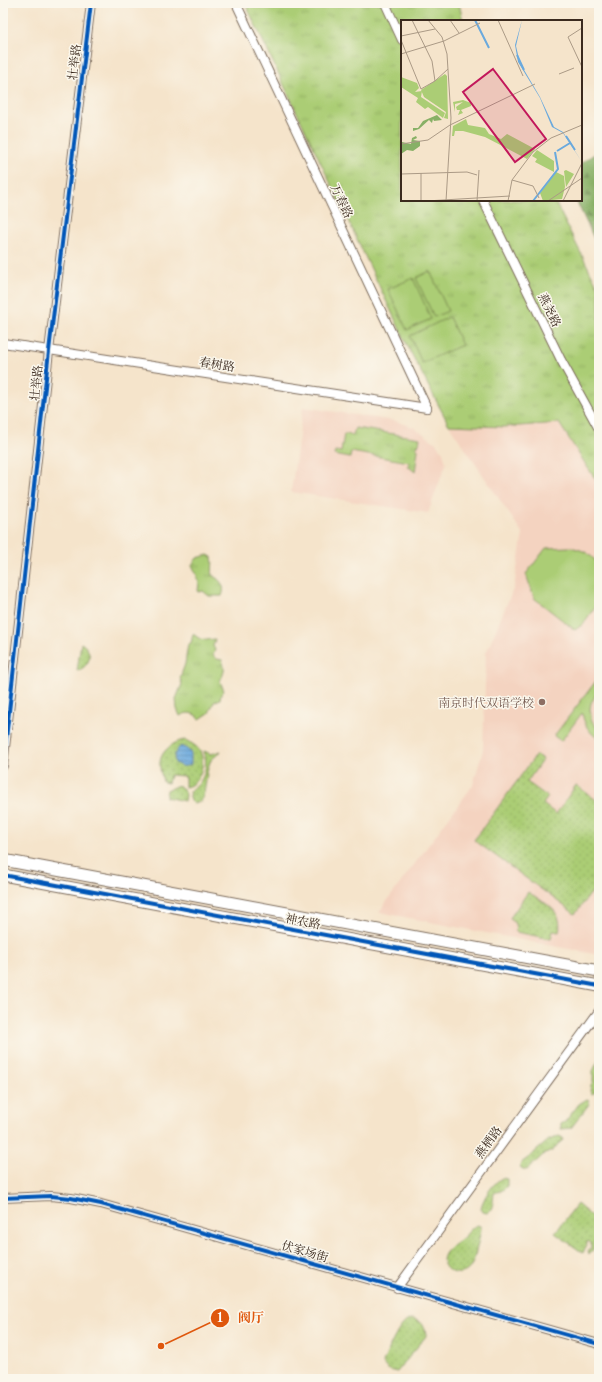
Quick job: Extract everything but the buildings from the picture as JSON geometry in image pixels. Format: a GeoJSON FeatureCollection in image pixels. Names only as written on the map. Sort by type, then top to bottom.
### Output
{"type":"FeatureCollection","features":[{"type":"Feature","properties":{"kind":"street","name":"壮举路"},"geometry":{"type":"LineString","coordinates":[[3,766],[49,351],[91,3]]}},
{"type":"Feature","properties":{"kind":"street","name":"万春路"},"geometry":{"type":"LineString","coordinates":[[236,3],[427,408]]}},
{"type":"Feature","properties":{"kind":"street"},"geometry":{"type":"LineString","coordinates":[[385,3],[401,38]]}},
{"type":"Feature","properties":{"kind":"street","name":"燕尧路"},"geometry":{"type":"LineString","coordinates":[[483,201],[561,360],[599,429]]}},
{"type":"Feature","properties":{"kind":"street","name":"春树路"},"geometry":{"type":"LineString","coordinates":[[3,343],[427,408]]}},
{"type":"Feature","properties":{"kind":"street","name":"神农路"},"geometry":{"type":"LineString","coordinates":[[3,860],[599,971]]}},
{"type":"Feature","properties":{"kind":"street","name":"神农路"},"geometry":{"type":"LineString","coordinates":[[3,875],[599,986]]}},
{"type":"Feature","properties":{"kind":"street","name":"燕栖路"},"geometry":{"type":"LineString","coordinates":[[397,1288],[599,1011]]}},
{"type":"Feature","properties":{"kind":"street","name":"伏家场街"},"geometry":{"type":"LineString","coordinates":[[3,1198],[51,1196],[71,1198],[93,1203],[599,1344]]}},
{"type":"Feature","properties":{"kind":"shaded area"},"geometry":{"type":"Polygon","coordinates":[[[303,407],[395,421],[413,427],[435,442],[443,452],[446,464],[428,513],[291,492],[303,407]]]}},
{"type":"Feature","properties":{"kind":"shaded area","name":"南京时代双语学校"},"geometry":{"type":"Polygon","coordinates":[[[559,423],[599,485],[599,955],[379,912],[473,785],[483,750],[486,653],[514,587],[523,534],[449,425],[506,427],[559,423]]]}},
{"type":"Feature","properties":{"kind":"green space"},"geometry":{"type":"Polygon","coordinates":[[[245,3],[459,3],[463,20],[401,20],[401,201],[555,201],[599,289],[599,485],[559,423],[506,427],[449,425],[410,351],[245,3]]]}},
{"type":"Feature","properties":{"kind":"green space"},"geometry":{"type":"Polygon","coordinates":[[[599,151],[599,243],[597,245],[576,201],[582,201],[582,162],[599,151]]]}},
{"type":"Feature","properties":{"kind":"green space"},"geometry":{"type":"Polygon","coordinates":[[[430,271],[448,311],[434,317],[416,278],[430,271]]]}},
{"type":"Feature","properties":{"kind":"green space"},"geometry":{"type":"Polygon","coordinates":[[[413,278],[431,319],[407,330],[388,289],[413,278]]]}},
{"type":"Feature","properties":{"kind":"green space"},"geometry":{"type":"Polygon","coordinates":[[[449,317],[462,345],[422,363],[410,336],[449,317]]]}},
{"type":"Feature","properties":{"kind":"green space"},"geometry":{"type":"Polygon","coordinates":[[[355,428],[420,438],[419,444],[416,447],[418,450],[415,472],[408,466],[409,462],[351,452],[350,458],[334,455],[335,451],[341,452],[344,434],[353,435],[355,428]]]}},
{"type":"Feature","properties":{"kind":"green space"},"geometry":{"type":"Polygon","coordinates":[[[569,547],[586,553],[593,558],[599,566],[599,601],[583,624],[575,630],[534,598],[526,574],[546,548],[569,547]]]}},
{"type":"Feature","properties":{"kind":"green space"},"geometry":{"type":"Polygon","coordinates":[[[208,555],[212,557],[213,576],[222,584],[222,596],[209,596],[203,591],[198,592],[199,581],[197,580],[197,575],[192,565],[197,558],[208,555]]]}},
{"type":"Feature","properties":{"kind":"green space"},"geometry":{"type":"Polygon","coordinates":[[[193,634],[200,639],[215,639],[213,646],[215,650],[213,655],[217,659],[222,660],[224,668],[220,681],[224,691],[221,694],[220,699],[214,702],[209,713],[200,719],[191,713],[180,716],[177,709],[176,699],[182,684],[180,678],[185,664],[188,644],[191,643],[193,634]]]}},
{"type":"Feature","properties":{"kind":"green space"},"geometry":{"type":"Polygon","coordinates":[[[81,643],[88,650],[89,658],[85,666],[77,671],[81,643]]]}},
{"type":"Feature","properties":{"kind":"green space"},"geometry":{"type":"Polygon","coordinates":[[[599,677],[599,690],[591,703],[590,709],[592,721],[599,730],[599,739],[592,734],[588,728],[582,713],[561,741],[554,736],[599,677]]]}},
{"type":"Feature","properties":{"kind":"green space"},"geometry":{"type":"Polygon","coordinates":[[[185,740],[197,747],[202,756],[202,767],[198,778],[195,782],[185,787],[185,776],[170,775],[168,783],[163,782],[160,765],[161,758],[165,750],[177,742],[185,740]]]}},
{"type":"Feature","properties":{"kind":"green space"},"geometry":{"type":"Polygon","coordinates":[[[204,751],[211,754],[221,751],[210,762],[201,801],[193,803],[189,792],[199,784],[204,774],[206,762],[204,751]]]}},
{"type":"Feature","properties":{"kind":"green space"},"geometry":{"type":"Polygon","coordinates":[[[536,755],[543,759],[527,782],[548,797],[543,804],[556,814],[576,785],[599,802],[599,896],[592,892],[575,914],[474,840],[536,755]]]}},
{"type":"Feature","properties":{"kind":"green space"},"geometry":{"type":"Polygon","coordinates":[[[176,786],[184,790],[184,801],[166,797],[167,790],[176,786]]]}},
{"type":"Feature","properties":{"kind":"green space"},"geometry":{"type":"Polygon","coordinates":[[[528,892],[551,908],[559,918],[559,932],[553,931],[551,939],[516,932],[515,924],[510,918],[528,892]]]}},
{"type":"Feature","properties":{"kind":"green space"},"geometry":{"type":"Polygon","coordinates":[[[599,1059],[599,1090],[592,1094],[590,1091],[593,1082],[593,1071],[599,1059]]]}},
{"type":"Feature","properties":{"kind":"green space"},"geometry":{"type":"Polygon","coordinates":[[[587,1099],[589,1100],[589,1104],[571,1128],[561,1129],[561,1124],[565,1122],[579,1104],[587,1099]]]}},
{"type":"Feature","properties":{"kind":"green space"},"geometry":{"type":"Polygon","coordinates":[[[559,1136],[563,1138],[563,1140],[552,1151],[543,1155],[527,1170],[520,1167],[521,1163],[549,1140],[559,1136]]]}},
{"type":"Feature","properties":{"kind":"green space"},"geometry":{"type":"Polygon","coordinates":[[[502,1178],[507,1179],[507,1186],[503,1190],[494,1193],[491,1209],[487,1213],[483,1212],[481,1208],[486,1195],[495,1183],[502,1178]]]}},
{"type":"Feature","properties":{"kind":"green space"},"geometry":{"type":"Polygon","coordinates":[[[577,1204],[597,1221],[599,1219],[599,1242],[589,1255],[588,1252],[591,1248],[591,1243],[588,1241],[583,1253],[555,1233],[577,1204]]]}},
{"type":"Feature","properties":{"kind":"green space"},"geometry":{"type":"Polygon","coordinates":[[[477,1225],[480,1226],[481,1230],[476,1253],[471,1266],[467,1271],[462,1273],[451,1272],[444,1264],[443,1259],[445,1254],[477,1225]]]}},
{"type":"Feature","properties":{"kind":"green space"},"geometry":{"type":"Polygon","coordinates":[[[412,1319],[418,1321],[422,1325],[426,1336],[397,1372],[390,1370],[384,1365],[384,1360],[392,1342],[403,1324],[412,1319]]]}},
{"type":"Feature","properties":{"kind":"water"},"geometry":{"type":"Polygon","coordinates":[[[181,746],[191,753],[191,764],[187,766],[175,763],[175,753],[181,746]]]}},
{"type":"Feature","properties":{"kind":"cycle path"},"geometry":{"type":"LineString","coordinates":[[3,766],[49,351],[91,3]]}},
{"type":"Feature","properties":{"kind":"cycle path"},"geometry":{"type":"LineString","coordinates":[[3,875],[599,986]]}},
{"type":"Feature","properties":{"kind":"cycle path"},"geometry":{"type":"LineString","coordinates":[[3,1198],[51,1196],[101,1204],[599,1344]]}},
{"type":"Feature","properties":{"kind":"place","name":"南京时代双语学校"},"geometry":{"type":"Point","coordinates":[542,702]}},
{"type":"Feature","properties":{"kind":"place","name":"阀厅"},"geometry":{"type":"Point","coordinates":[161,1346]}}]}
